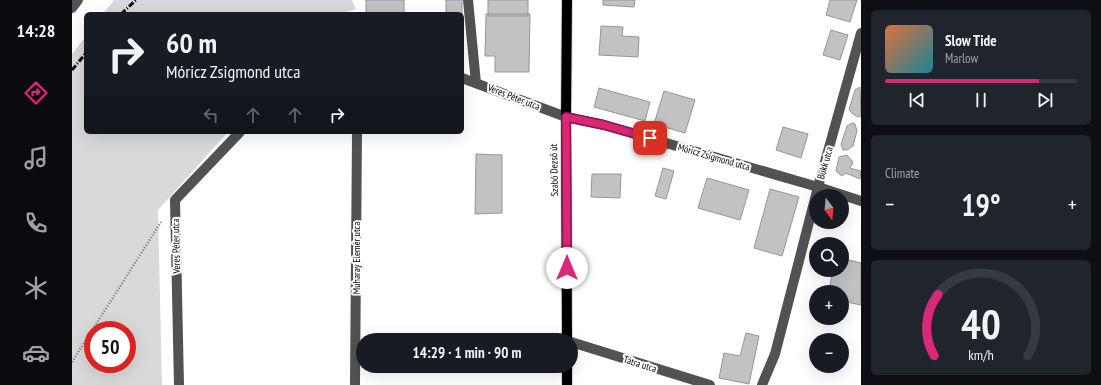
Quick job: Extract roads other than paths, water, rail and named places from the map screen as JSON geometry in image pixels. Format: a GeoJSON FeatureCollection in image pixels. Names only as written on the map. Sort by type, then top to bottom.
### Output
{"type":"FeatureCollection","features":[{"type":"Feature","properties":{"kind":"main road","name":"Szabó Dezső út"},"geometry":{"type":"LineString","coordinates":[[567,0],[567,333]]}},
{"type":"Feature","properties":{"kind":"main road"},"geometry":{"type":"LineString","coordinates":[[567,373],[567,385]]}},
{"type":"Feature","properties":{"kind":"street"},"geometry":{"type":"LineString","coordinates":[[72,8],[78,0]]}},
{"type":"Feature","properties":{"kind":"street"},"geometry":{"type":"LineString","coordinates":[[468,0],[476,82]]}},
{"type":"Feature","properties":{"kind":"street","name":"Bükk utca"},"geometry":{"type":"LineString","coordinates":[[762,385],[776,354],[818,187],[861,33]]}},
{"type":"Feature","properties":{"kind":"street","name":"Veres Péter utca"},"geometry":{"type":"LineString","coordinates":[[464,79],[566,117]]}},
{"type":"Feature","properties":{"kind":"street","name":"Móricz Zsigmond utca"},"geometry":{"type":"LineString","coordinates":[[566,117],[604,125],[818,187],[861,201]]}},
{"type":"Feature","properties":{"kind":"street","name":"Veres Péter utca"},"geometry":{"type":"LineString","coordinates":[[179,385],[175,200],[238,134]]}},
{"type":"Feature","properties":{"kind":"street","name":"Muharay Elemér utca"},"geometry":{"type":"LineString","coordinates":[[355,385],[357,134]]}},
{"type":"Feature","properties":{"kind":"street","name":"Tátra utca"},"geometry":{"type":"LineString","coordinates":[[578,344],[710,385]]}},
{"type":"Feature","properties":{"kind":"railway"},"geometry":{"type":"LineString","coordinates":[[123,12],[136,0]]}},
{"type":"Feature","properties":{"kind":"railway"},"geometry":{"type":"LineString","coordinates":[[72,70],[84,55]]}}]}
